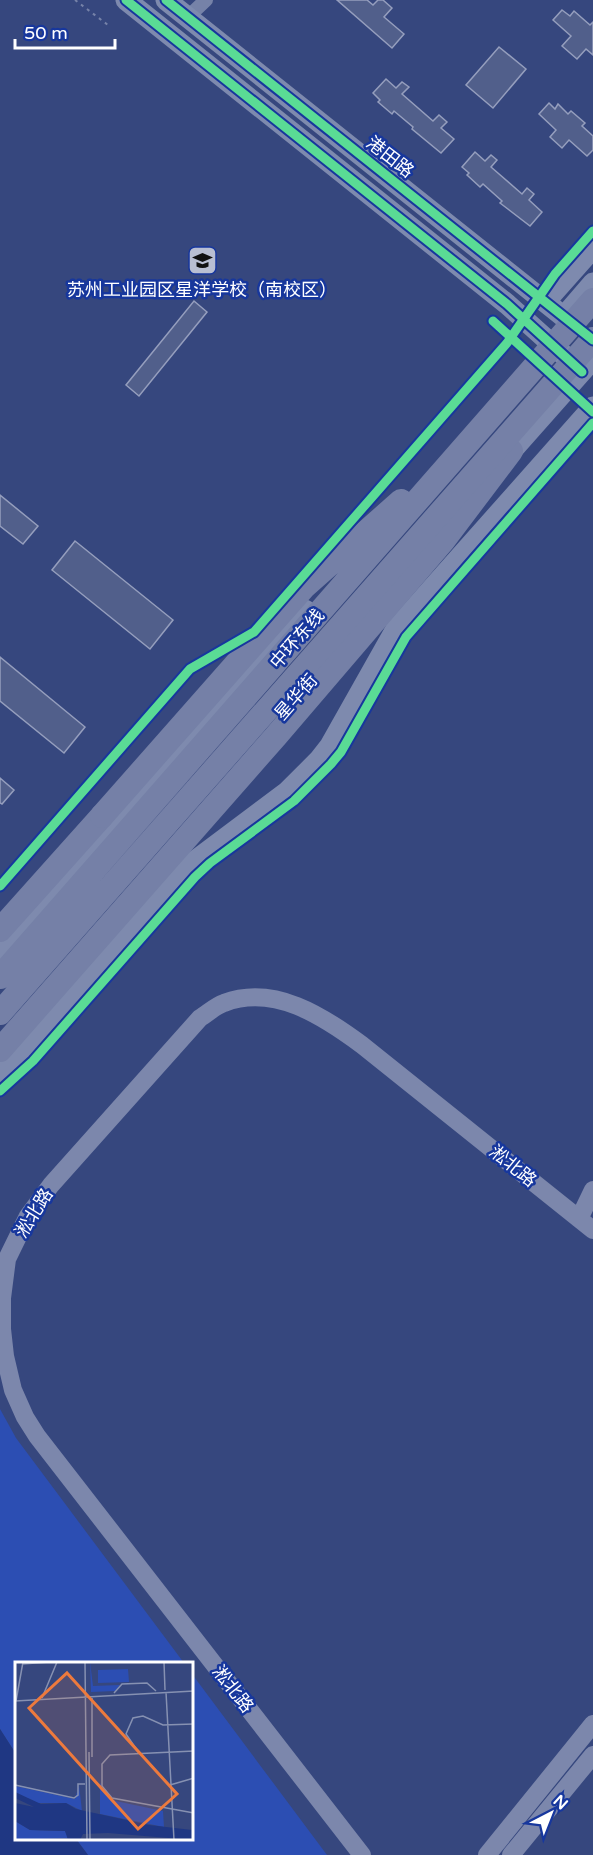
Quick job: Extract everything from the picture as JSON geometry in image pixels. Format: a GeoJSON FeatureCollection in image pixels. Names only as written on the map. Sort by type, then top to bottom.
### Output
{"type":"FeatureCollection","features":[{"type":"Feature","properties":{"kind":"highway","name":"中环东线"},"geometry":{"type":"LineString","coordinates":[[0,976],[593,300]]}},
{"type":"Feature","properties":{"kind":"highway","name":"中环东线"},"geometry":{"type":"LineString","coordinates":[[0,1013],[593,339]]}},
{"type":"Feature","properties":{"kind":"highway"},"geometry":{"type":"LineString","coordinates":[[0,930],[304,587],[481,429]]}},
{"type":"Feature","properties":{"kind":"highway"},"geometry":{"type":"LineString","coordinates":[[0,1050],[276,736],[443,541],[511,451]]}},
{"type":"Feature","properties":{"kind":"main road"},"geometry":{"type":"LineString","coordinates":[[126,0],[589,371]]}},
{"type":"Feature","properties":{"kind":"main road","name":"港田路"},"geometry":{"type":"LineString","coordinates":[[166,0],[593,339]]}},
{"type":"Feature","properties":{"kind":"main road"},"geometry":{"type":"LineString","coordinates":[[546,302],[593,248]]}},
{"type":"Feature","properties":{"kind":"main road"},"geometry":{"type":"LineString","coordinates":[[0,957],[593,283]]}},
{"type":"Feature","properties":{"kind":"main road","name":"星华街"},"geometry":{"type":"LineString","coordinates":[[0,1036],[511,451],[589,371]]}},
{"type":"Feature","properties":{"kind":"main road"},"geometry":{"type":"LineString","coordinates":[[0,1074],[19,1057],[187,867],[287,792],[305,775],[330,746],[396,629],[593,408]]}},
{"type":"Feature","properties":{"kind":"street"},"geometry":{"type":"LineString","coordinates":[[188,17],[206,0]]}},
{"type":"Feature","properties":{"kind":"street","name":"淞北路"},"geometry":{"type":"LineString","coordinates":[[362,1855],[37,1436],[25,1417],[13,1390],[2,1329],[2,1298],[7,1259],[28,1216],[51,1185],[185,1034],[200,1018],[222,1004],[243,998],[263,997],[304,1008],[329,1020],[586,1225]]}},
{"type":"Feature","properties":{"kind":"street"},"geometry":{"type":"LineString","coordinates":[[586,1225],[593,1190]]}},
{"type":"Feature","properties":{"kind":"street"},"geometry":{"type":"LineString","coordinates":[[487,1855],[593,1724]]}},
{"type":"Feature","properties":{"kind":"street"},"geometry":{"type":"LineString","coordinates":[[511,1855],[593,1755]]}},
{"type":"Feature","properties":{"kind":"path"},"geometry":{"type":"LineString","coordinates":[[78,1],[108,25]]}},
{"type":"Feature","properties":{"kind":"shaded area"},"geometry":{"type":"Polygon","coordinates":[[[0,1409],[16,1438],[183,1662],[15,1662],[15,1752],[0,1729],[0,1409]]]}},
{"type":"Feature","properties":{"kind":"shaded area"},"geometry":{"type":"Polygon","coordinates":[[[194,1677],[327,1855],[88,1855],[77,1840],[194,1840],[194,1677]]]}},
{"type":"Feature","properties":{"kind":"shaded area"},"geometry":{"type":"Polygon","coordinates":[[[0,1729],[15,1752],[15,1840],[77,1840],[88,1855],[0,1855],[0,1729]]]}},
{"type":"Feature","properties":{"kind":"building"},"geometry":{"type":"Polygon","coordinates":[[[337,0],[367,0],[373,5],[378,0],[383,0],[392,8],[384,17],[404,34],[392,48],[337,0]]]}},
{"type":"Feature","properties":{"kind":"building"},"geometry":{"type":"Polygon","coordinates":[[[562,10],[570,16],[574,11],[590,25],[593,22],[593,55],[586,49],[577,59],[562,46],[571,36],[553,20],[562,10]]]}},
{"type":"Feature","properties":{"kind":"building"},"geometry":{"type":"Polygon","coordinates":[[[499,47],[526,69],[493,108],[466,85],[499,47]]]}},
{"type":"Feature","properties":{"kind":"building"},"geometry":{"type":"Polygon","coordinates":[[[386,79],[396,88],[402,82],[409,87],[402,94],[433,121],[439,115],[447,122],[441,128],[454,139],[441,153],[394,111],[392,114],[378,102],[380,100],[373,93],[386,79]]]}},
{"type":"Feature","properties":{"kind":"building"},"geometry":{"type":"Polygon","coordinates":[[[549,103],[555,109],[558,104],[568,114],[571,111],[585,123],[582,126],[593,136],[593,150],[587,156],[569,140],[562,148],[550,137],[556,130],[539,114],[549,103]]]}},
{"type":"Feature","properties":{"kind":"building"},"geometry":{"type":"Polygon","coordinates":[[[475,152],[485,161],[491,155],[497,160],[491,167],[522,194],[527,188],[534,194],[529,200],[542,212],[530,226],[500,203],[502,201],[483,184],[480,187],[467,175],[469,173],[462,167],[475,152]]]}},
{"type":"Feature","properties":{"kind":"building"},"geometry":{"type":"Polygon","coordinates":[[[194,301],[207,312],[139,396],[126,385],[194,301]]]}},
{"type":"Feature","properties":{"kind":"building"},"geometry":{"type":"Polygon","coordinates":[[[0,495],[38,526],[23,544],[0,526],[0,495]]]}},
{"type":"Feature","properties":{"kind":"building"},"geometry":{"type":"Polygon","coordinates":[[[75,541],[173,620],[150,649],[52,570],[75,541]]]}},
{"type":"Feature","properties":{"kind":"building"},"geometry":{"type":"Polygon","coordinates":[[[0,657],[85,727],[64,753],[0,701],[0,657]]]}},
{"type":"Feature","properties":{"kind":"building"},"geometry":{"type":"Polygon","coordinates":[[[0,778],[14,790],[2,804],[0,803],[0,778]]]}},
{"type":"Feature","properties":{"kind":"cycle path"},"geometry":{"type":"LineString","coordinates":[[126,0],[507,304],[582,372]]}},
{"type":"Feature","properties":{"kind":"cycle path"},"geometry":{"type":"LineString","coordinates":[[166,0],[593,340]]}},
{"type":"Feature","properties":{"kind":"cycle path"},"geometry":{"type":"LineString","coordinates":[[0,886],[190,669],[254,632],[507,343],[555,274],[593,231]]}},
{"type":"Feature","properties":{"kind":"cycle path"},"geometry":{"type":"LineString","coordinates":[[493,321],[593,412]]}},
{"type":"Feature","properties":{"kind":"cycle path"},"geometry":{"type":"LineString","coordinates":[[0,1091],[33,1061],[195,877],[210,863],[294,801],[331,764],[341,752],[406,637],[593,423]]}},
{"type":"Feature","properties":{"kind":"place","name":"苏州工业园区星洋学校（南校区）"},"geometry":{"type":"Point","coordinates":[202,261]}}]}
